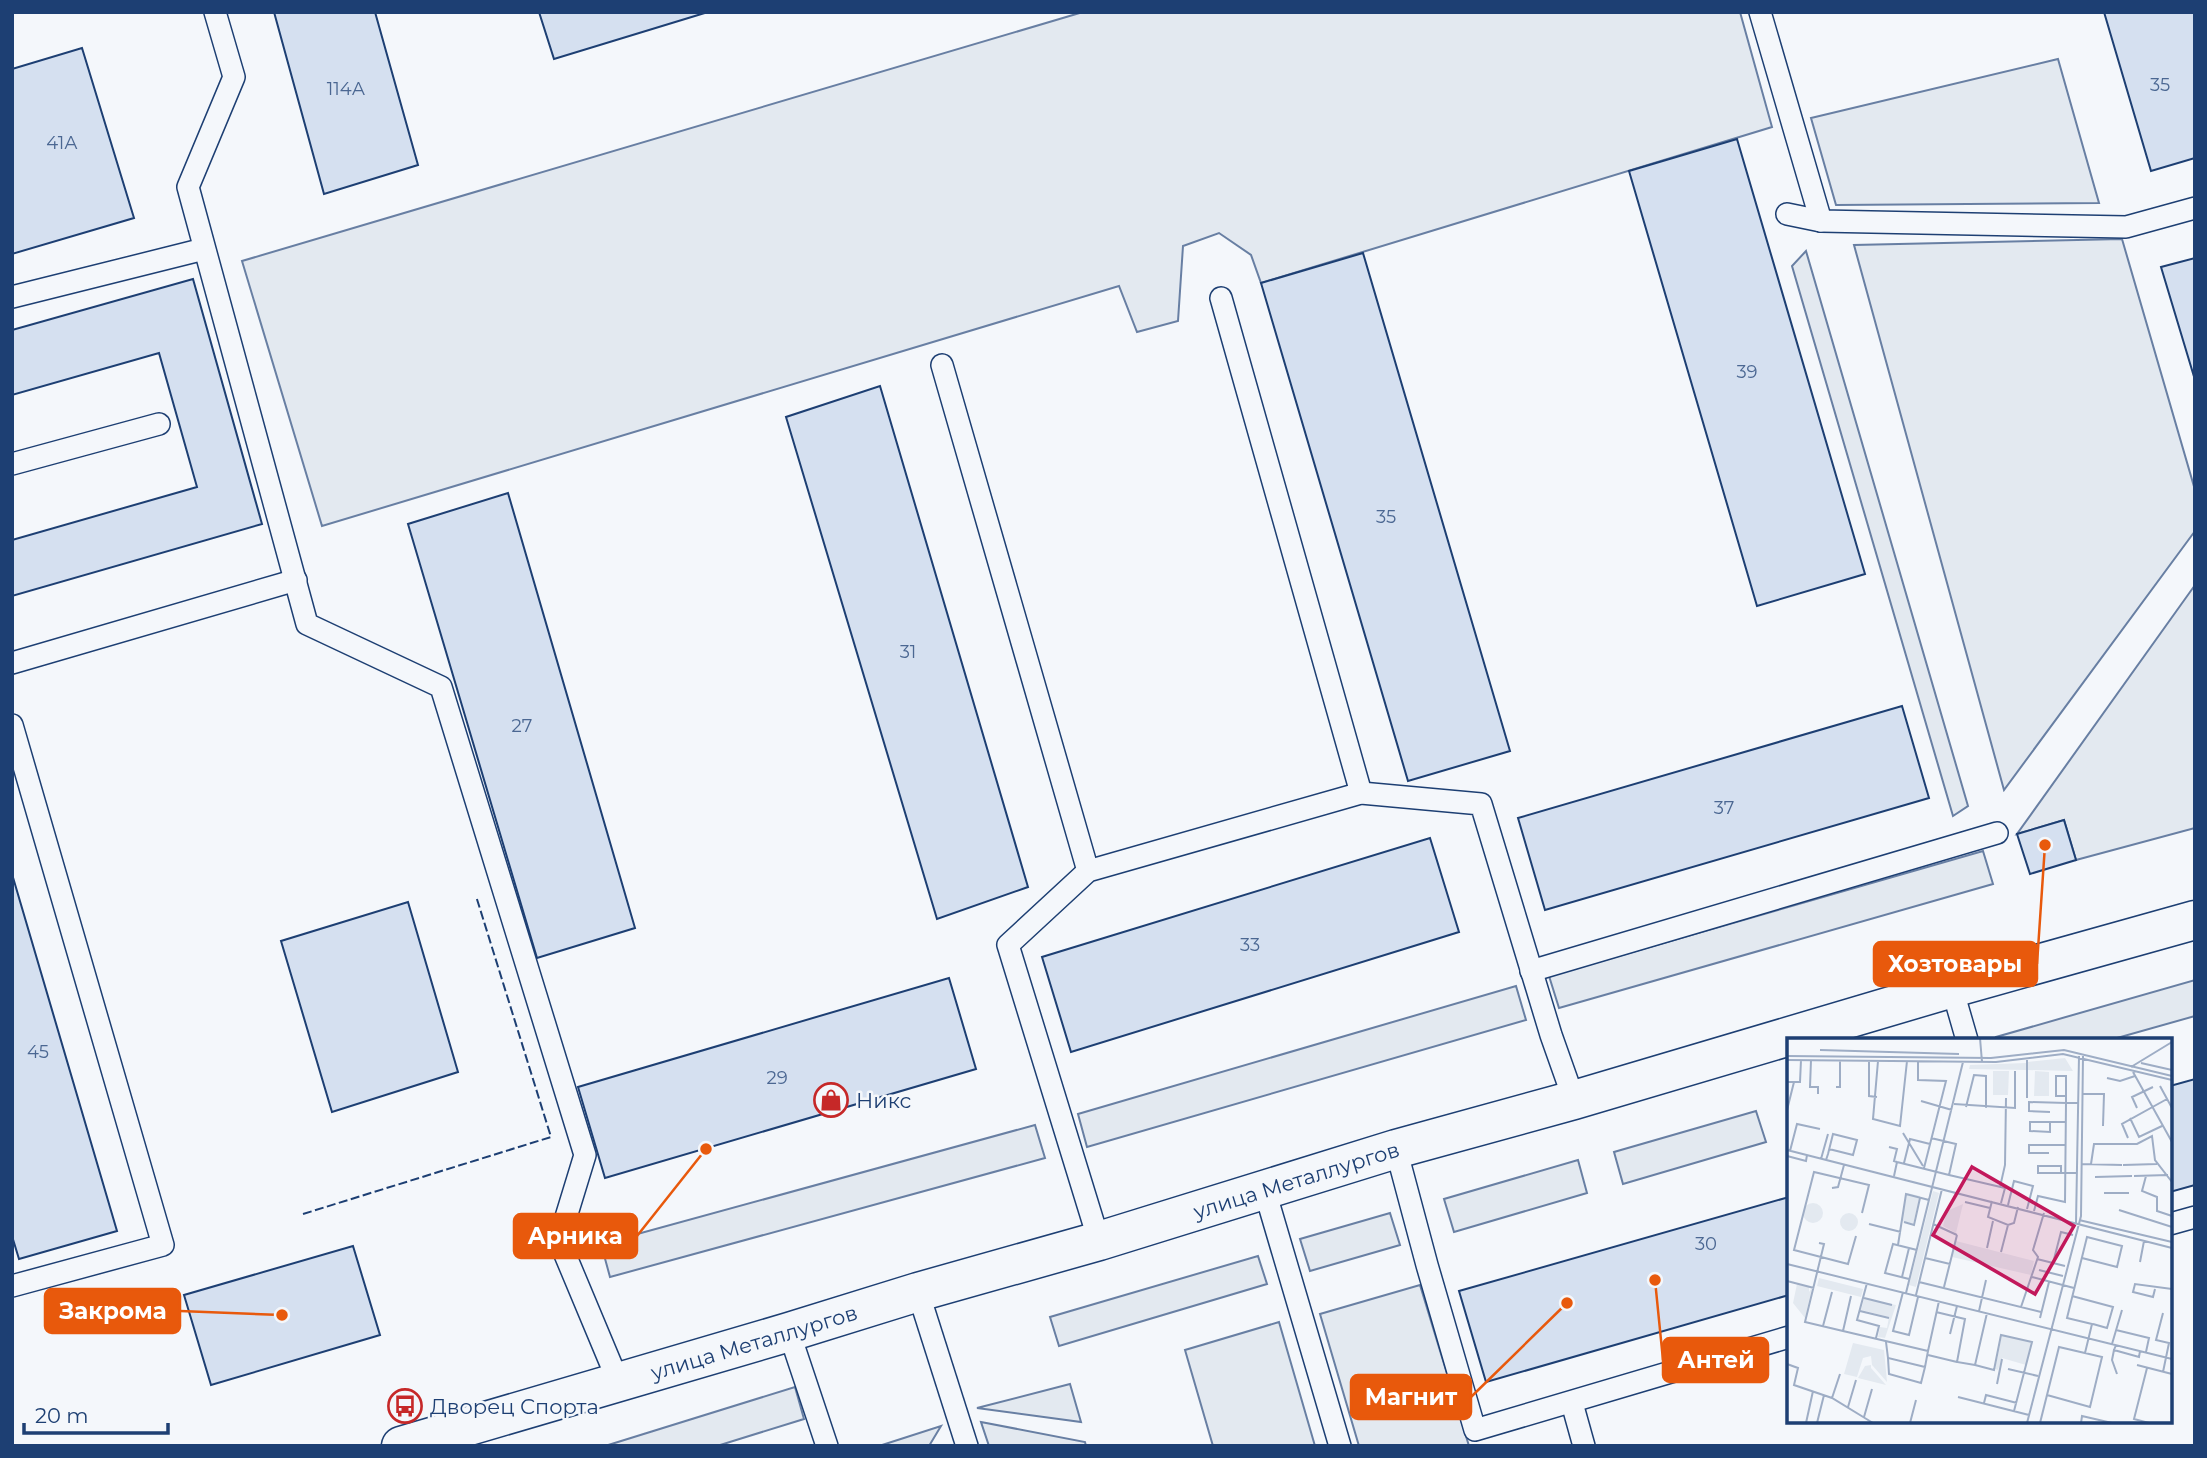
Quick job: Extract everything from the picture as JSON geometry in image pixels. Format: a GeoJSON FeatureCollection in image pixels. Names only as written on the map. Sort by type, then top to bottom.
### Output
{"type":"FeatureCollection","features":[{"type":"Feature","properties":{"kind":"street","name":"улица Металлургов"},"geometry":{"type":"LineString","coordinates":[[401,1446],[1099,1241],[1396,1149],[2195,920]]}},
{"type":"Feature","properties":{"kind":"lane"},"geometry":{"type":"LineString","coordinates":[[215,12],[234,77],[188,187],[307,624],[441,687],[585,1156],[559,1240],[618,1381]]}},
{"type":"Feature","properties":{"kind":"lane"},"geometry":{"type":"LineString","coordinates":[[1760,12],[1821,221]]}},
{"type":"Feature","properties":{"kind":"lane"},"geometry":{"type":"LineString","coordinates":[[1787,214],[1821,221],[2126,227],[2195,208]]}},
{"type":"Feature","properties":{"kind":"lane"},"geometry":{"type":"LineString","coordinates":[[12,297],[204,249]]}},
{"type":"Feature","properties":{"kind":"lane"},"geometry":{"type":"LineString","coordinates":[[1221,298],[1362,793]]}},
{"type":"Feature","properties":{"kind":"lane"},"geometry":{"type":"LineString","coordinates":[[942,365],[1088,871]]}},
{"type":"Feature","properties":{"kind":"lane"},"geometry":{"type":"LineString","coordinates":[[12,464],[159,424]]}},
{"type":"Feature","properties":{"kind":"lane"},"geometry":{"type":"LineString","coordinates":[[12,663],[296,580]]}},
{"type":"Feature","properties":{"kind":"lane"},"geometry":{"type":"LineString","coordinates":[[12,725],[163,1245],[12,1286]]}},
{"type":"Feature","properties":{"kind":"lane"},"geometry":{"type":"LineString","coordinates":[[1099,1241],[1008,945],[1088,871],[1362,793],[1481,804],[1531,971],[1574,1100]]}},
{"type":"Feature","properties":{"kind":"lane"},"geometry":{"type":"LineString","coordinates":[[1531,971],[1997,833]]}},
{"type":"Feature","properties":{"kind":"lane"},"geometry":{"type":"LineString","coordinates":[[1952,988],[1966,1038]]}},
{"type":"Feature","properties":{"kind":"lane"},"geometry":{"type":"LineString","coordinates":[[1396,1149],[1475,1430],[1787,1338]]}},
{"type":"Feature","properties":{"kind":"lane"},"geometry":{"type":"LineString","coordinates":[[1264,1188],[1340,1446]]}},
{"type":"Feature","properties":{"kind":"lane"},"geometry":{"type":"LineString","coordinates":[[2172,1223],[2195,1217]]}},
{"type":"Feature","properties":{"kind":"lane"},"geometry":{"type":"LineString","coordinates":[[918,1292],[967,1446]]}},
{"type":"Feature","properties":{"kind":"lane"},"geometry":{"type":"LineString","coordinates":[[789,1332],[827,1446]]}},
{"type":"Feature","properties":{"kind":"lane"},"geometry":{"type":"LineString","coordinates":[[1572,1403],[1584,1446]]}},
{"type":"Feature","properties":{"kind":"shaded area"},"geometry":{"type":"Polygon","coordinates":[[[1083,12],[1740,12],[1772,127],[1261,283],[1251,255],[1219,233],[1183,246],[1178,321],[1137,332],[1119,286],[322,526],[242,261],[1083,12]]]}},
{"type":"Feature","properties":{"kind":"shaded area"},"geometry":{"type":"Polygon","coordinates":[[[2058,59],[2099,203],[1836,205],[1811,118],[2058,59]]]}},
{"type":"Feature","properties":{"kind":"shaded area"},"geometry":{"type":"Polygon","coordinates":[[[2122,239],[2195,490],[2195,531],[2004,790],[1854,245],[2122,239]]]}},
{"type":"Feature","properties":{"kind":"shaded area"},"geometry":{"type":"Polygon","coordinates":[[[1806,251],[1968,806],[1953,816],[1792,266],[1806,251]]]}},
{"type":"Feature","properties":{"kind":"shaded area"},"geometry":{"type":"Polygon","coordinates":[[[2195,585],[2195,828],[2076,860],[2064,820],[2017,834],[2195,585]]]}},
{"type":"Feature","properties":{"kind":"shaded area"},"geometry":{"type":"Polygon","coordinates":[[[1983,851],[1993,884],[1559,1008],[1549,976],[1983,851]]]}},
{"type":"Feature","properties":{"kind":"shaded area"},"geometry":{"type":"Polygon","coordinates":[[[2195,980],[2195,1016],[2117,1038],[1996,1037],[2195,980]]]}},
{"type":"Feature","properties":{"kind":"shaded area"},"geometry":{"type":"Polygon","coordinates":[[[1516,986],[1526,1020],[1087,1147],[1078,1114],[1516,986]]]}},
{"type":"Feature","properties":{"kind":"shaded area"},"geometry":{"type":"Polygon","coordinates":[[[1756,1111],[1766,1142],[1623,1184],[1614,1152],[1756,1111]]]}},
{"type":"Feature","properties":{"kind":"shaded area"},"geometry":{"type":"Polygon","coordinates":[[[1035,1125],[1045,1158],[610,1277],[601,1244],[1035,1125]]]}},
{"type":"Feature","properties":{"kind":"shaded area"},"geometry":{"type":"Polygon","coordinates":[[[1578,1160],[1587,1193],[1454,1232],[1444,1199],[1578,1160]]]}},
{"type":"Feature","properties":{"kind":"shaded area"},"geometry":{"type":"Polygon","coordinates":[[[1390,1213],[1400,1245],[1310,1271],[1300,1239],[1390,1213]]]}},
{"type":"Feature","properties":{"kind":"shaded area"},"geometry":{"type":"Polygon","coordinates":[[[1258,1256],[1267,1284],[1059,1346],[1050,1317],[1258,1256]]]}},
{"type":"Feature","properties":{"kind":"shaded area"},"geometry":{"type":"Polygon","coordinates":[[[1420,1285],[1469,1446],[1359,1446],[1320,1314],[1420,1285]]]}},
{"type":"Feature","properties":{"kind":"shaded area"},"geometry":{"type":"Polygon","coordinates":[[[1279,1322],[1315,1446],[1213,1446],[1185,1350],[1279,1322]]]}},
{"type":"Feature","properties":{"kind":"shaded area"},"geometry":{"type":"Polygon","coordinates":[[[1070,1384],[1081,1422],[977,1408],[1070,1384]]]}},
{"type":"Feature","properties":{"kind":"shaded area"},"geometry":{"type":"Polygon","coordinates":[[[795,1387],[804,1419],[717,1446],[605,1446],[795,1387]]]}},
{"type":"Feature","properties":{"kind":"shaded area"},"geometry":{"type":"Polygon","coordinates":[[[981,1422],[1085,1442],[1086,1446],[989,1446],[981,1422]]]}},
{"type":"Feature","properties":{"kind":"shaded area"},"geometry":{"type":"Polygon","coordinates":[[[941,1426],[929,1446],[879,1446],[941,1426]]]}},
{"type":"Feature","properties":{"kind":"building"},"geometry":{"type":"Polygon","coordinates":[[[274,12],[375,12],[418,165],[324,194],[274,12]]]}},
{"type":"Feature","properties":{"kind":"building"},"geometry":{"type":"Polygon","coordinates":[[[539,12],[708,12],[554,59],[539,12]]]}},
{"type":"Feature","properties":{"kind":"building"},"geometry":{"type":"Polygon","coordinates":[[[2104,12],[2195,12],[2195,158],[2151,171],[2104,12]]]}},
{"type":"Feature","properties":{"kind":"building"},"geometry":{"type":"Polygon","coordinates":[[[82,48],[134,218],[12,254],[12,69],[82,48]]]}},
{"type":"Feature","properties":{"kind":"building"},"geometry":{"type":"Polygon","coordinates":[[[1737,139],[1865,574],[1757,606],[1629,171],[1737,139]]]}},
{"type":"Feature","properties":{"kind":"building"},"geometry":{"type":"Polygon","coordinates":[[[1363,253],[1510,751],[1408,781],[1261,283],[1363,253]]]}},
{"type":"Feature","properties":{"kind":"building"},"geometry":{"type":"Polygon","coordinates":[[[2195,258],[2195,380],[2161,267],[2195,258]]]}},
{"type":"Feature","properties":{"kind":"building"},"geometry":{"type":"Polygon","coordinates":[[[193,279],[262,524],[12,596],[12,540],[197,487],[159,353],[12,395],[12,330],[193,279]]]}},
{"type":"Feature","properties":{"kind":"building"},"geometry":{"type":"Polygon","coordinates":[[[880,386],[1028,887],[937,919],[786,417],[880,386]]]}},
{"type":"Feature","properties":{"kind":"building"},"geometry":{"type":"Polygon","coordinates":[[[508,493],[635,928],[537,958],[408,524],[508,493]]]}},
{"type":"Feature","properties":{"kind":"building"},"geometry":{"type":"Polygon","coordinates":[[[1902,706],[1929,798],[1545,910],[1518,818],[1902,706]]]}},
{"type":"Feature","properties":{"kind":"building"},"geometry":{"type":"Polygon","coordinates":[[[2064,820],[2076,860],[2030,874],[2017,834],[2064,820]]]}},
{"type":"Feature","properties":{"kind":"building"},"geometry":{"type":"Polygon","coordinates":[[[1430,838],[1459,932],[1071,1052],[1042,957],[1430,838]]]}},
{"type":"Feature","properties":{"kind":"building"},"geometry":{"type":"Polygon","coordinates":[[[12,874],[117,1231],[19,1259],[12,1236],[12,874]]]}},
{"type":"Feature","properties":{"kind":"building"},"geometry":{"type":"Polygon","coordinates":[[[408,902],[458,1072],[332,1112],[281,941],[408,902]]]}},
{"type":"Feature","properties":{"kind":"building"},"geometry":{"type":"Polygon","coordinates":[[[949,978],[976,1069],[605,1178],[578,1087],[949,978]]]}},
{"type":"Feature","properties":{"kind":"building"},"geometry":{"type":"Polygon","coordinates":[[[2195,1079],[2195,1185],[2172,1191],[2172,1085],[2195,1079]]]}},
{"type":"Feature","properties":{"kind":"building"},"geometry":{"type":"Polygon","coordinates":[[[1787,1198],[1787,1296],[1486,1382],[1459,1291],[1787,1198]]]}},
{"type":"Feature","properties":{"kind":"building"},"geometry":{"type":"Polygon","coordinates":[[[353,1246],[380,1335],[211,1385],[184,1295],[353,1246]]]}},
{"type":"Feature","properties":{"kind":"fence"},"geometry":{"type":"LineString","coordinates":[[303,1214],[551,1137],[476,896]]}},
{"type":"Feature","properties":{"kind":"place","name":"Хозтовары"},"geometry":{"type":"Point","coordinates":[2045,845]}},
{"type":"Feature","properties":{"kind":"place","name":"Никс"},"geometry":{"type":"Point","coordinates":[831,1100]}},
{"type":"Feature","properties":{"kind":"place","name":"Арника"},"geometry":{"type":"Point","coordinates":[706,1149]}},
{"type":"Feature","properties":{"kind":"place","name":"Антей"},"geometry":{"type":"Point","coordinates":[1655,1280]}},
{"type":"Feature","properties":{"kind":"place","name":"Магнит"},"geometry":{"type":"Point","coordinates":[1567,1303]}},
{"type":"Feature","properties":{"kind":"place","name":"Закрома"},"geometry":{"type":"Point","coordinates":[282,1315]}},
{"type":"Feature","properties":{"kind":"place","name":"Дворец Спорта"},"geometry":{"type":"Point","coordinates":[405,1406]}}]}
